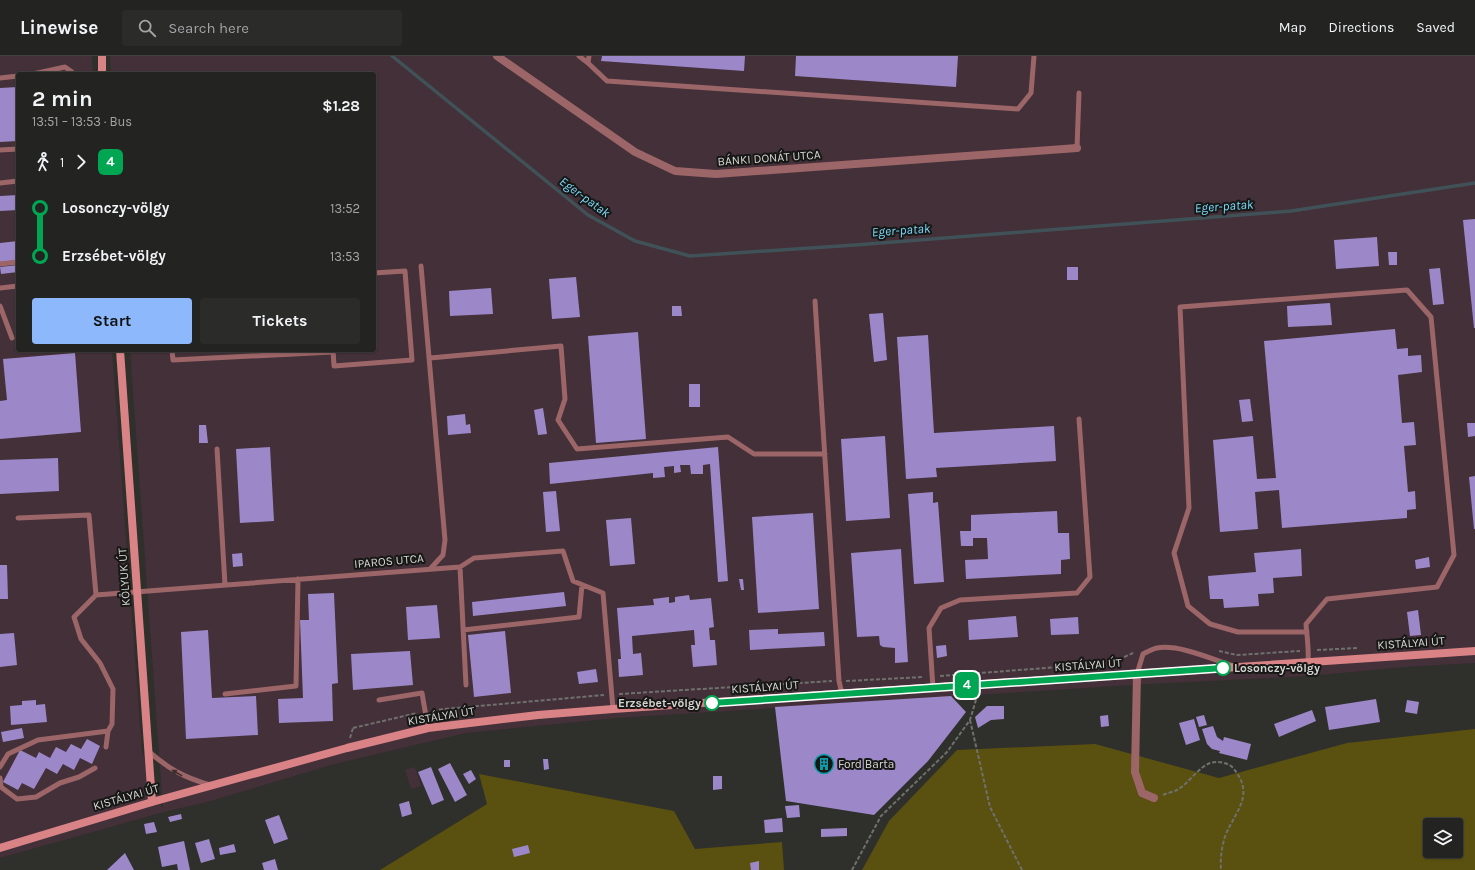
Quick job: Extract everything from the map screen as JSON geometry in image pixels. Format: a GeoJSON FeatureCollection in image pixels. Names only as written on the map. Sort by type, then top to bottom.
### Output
{"type":"FeatureCollection","features":[{"type":"Feature","properties":{"kind":"main road"},"geometry":{"type":"LineString","coordinates":[[102,56],[102,72]]}},
{"type":"Feature","properties":{"kind":"main road","name":"KŐLYUK ÚT"},"geometry":{"type":"LineString","coordinates":[[120,352],[152,802]]}},
{"type":"Feature","properties":{"kind":"main road","name":"KISTÁLYAI ÚT"},"geometry":{"type":"LineString","coordinates":[[0,848],[152,802],[347,748],[428,728],[538,715],[1236,666],[1475,651]]}},
{"type":"Feature","properties":{"kind":"street","name":"BÁNKI DONÁT UTCA"},"geometry":{"type":"LineString","coordinates":[[501,57],[635,152],[675,170],[716,174],[1077,148]]}},
{"type":"Feature","properties":{"kind":"street"},"geometry":{"type":"LineString","coordinates":[[1137,674],[1135,772],[1142,794],[1154,798]]}},
{"type":"Feature","properties":{"kind":"lane"},"geometry":{"type":"LineString","coordinates":[[579,56],[608,81],[1018,109],[1031,93],[1034,56]]}},
{"type":"Feature","properties":{"kind":"lane"},"geometry":{"type":"LineString","coordinates":[[588,63],[589,56]]}},
{"type":"Feature","properties":{"kind":"lane"},"geometry":{"type":"LineString","coordinates":[[46,72],[65,67],[72,72]]}},
{"type":"Feature","properties":{"kind":"lane"},"geometry":{"type":"LineString","coordinates":[[0,78],[16,76]]}},
{"type":"Feature","properties":{"kind":"lane"},"geometry":{"type":"LineString","coordinates":[[1077,148],[1079,93]]}},
{"type":"Feature","properties":{"kind":"lane"},"geometry":{"type":"LineString","coordinates":[[0,150],[16,148]]}},
{"type":"Feature","properties":{"kind":"lane"},"geometry":{"type":"LineString","coordinates":[[0,183],[16,181]]}},
{"type":"Feature","properties":{"kind":"lane"},"geometry":{"type":"LineString","coordinates":[[0,264],[16,262]]}},
{"type":"Feature","properties":{"kind":"lane","name":"IPAROS UTCA"},"geometry":{"type":"LineString","coordinates":[[96,595],[431,568],[442,555],[445,540],[430,358],[420,266]]}},
{"type":"Feature","properties":{"kind":"lane"},"geometry":{"type":"LineString","coordinates":[[333,352],[334,366],[412,360],[405,271],[376,274]]}},
{"type":"Feature","properties":{"kind":"lane"},"geometry":{"type":"LineString","coordinates":[[0,288],[16,286]]}},
{"type":"Feature","properties":{"kind":"lane"},"geometry":{"type":"LineString","coordinates":[[1307,632],[1238,632],[1210,624],[1188,606],[1174,553],[1189,508],[1180,307],[1408,290],[1431,317],[1454,554],[1437,587],[1328,599],[1306,624],[1307,632],[1308,662]]}},
{"type":"Feature","properties":{"kind":"lane"},"geometry":{"type":"LineString","coordinates":[[815,301],[839,681],[842,694]]}},
{"type":"Feature","properties":{"kind":"lane"},"geometry":{"type":"LineString","coordinates":[[0,306],[12,338]]}},
{"type":"Feature","properties":{"kind":"lane"},"geometry":{"type":"LineString","coordinates":[[430,358],[560,346],[565,399],[558,420],[577,449],[728,437],[754,454],[825,454]]}},
{"type":"Feature","properties":{"kind":"lane"},"geometry":{"type":"LineString","coordinates":[[172,352],[173,360],[315,352]]}},
{"type":"Feature","properties":{"kind":"lane"},"geometry":{"type":"LineString","coordinates":[[932,688],[929,628],[942,608],[960,600],[1077,593],[1090,577],[1079,419]]}},
{"type":"Feature","properties":{"kind":"lane"},"geometry":{"type":"LineString","coordinates":[[217,449],[226,585]]}},
{"type":"Feature","properties":{"kind":"lane"},"geometry":{"type":"LineString","coordinates":[[18,518],[89,515],[96,595],[74,616],[80,639],[100,663],[113,689],[112,724],[108,731],[106,747]]}},
{"type":"Feature","properties":{"kind":"lane"},"geometry":{"type":"LineString","coordinates":[[431,568],[460,567],[474,558],[563,551],[573,581],[603,593],[613,710]]}},
{"type":"Feature","properties":{"kind":"lane"},"geometry":{"type":"LineString","coordinates":[[460,567],[466,685]]}},
{"type":"Feature","properties":{"kind":"lane"},"geometry":{"type":"LineString","coordinates":[[225,694],[296,686],[298,579]]}},
{"type":"Feature","properties":{"kind":"lane"},"geometry":{"type":"LineString","coordinates":[[463,630],[579,617],[582,584]]}},
{"type":"Feature","properties":{"kind":"lane"},"geometry":{"type":"LineString","coordinates":[[1137,674],[1143,654],[1156,648],[1169,648],[1187,652],[1236,666]]}},
{"type":"Feature","properties":{"kind":"lane"},"geometry":{"type":"LineString","coordinates":[[380,700],[422,693],[428,728]]}},
{"type":"Feature","properties":{"kind":"lane"},"geometry":{"type":"LineString","coordinates":[[0,767],[8,754],[38,740],[108,731]]}},
{"type":"Feature","properties":{"kind":"lane"},"geometry":{"type":"LineString","coordinates":[[148,750],[174,772],[187,778],[213,786]]}},
{"type":"Feature","properties":{"kind":"lane"},"geometry":{"type":"LineString","coordinates":[[0,778],[1,787],[17,799],[36,797],[60,783],[79,777],[95,768]]}},
{"type":"Feature","properties":{"kind":"path"},"geometry":{"type":"LineString","coordinates":[[1213,650],[1237,655],[1364,648]]}},
{"type":"Feature","properties":{"kind":"path"},"geometry":{"type":"LineString","coordinates":[[353,728],[425,711],[612,694],[932,677],[1112,663],[1138,650]]}},
{"type":"Feature","properties":{"kind":"path"},"geometry":{"type":"LineString","coordinates":[[852,870],[881,816],[947,752],[970,720],[980,684]]}},
{"type":"Feature","properties":{"kind":"path"},"geometry":{"type":"LineString","coordinates":[[970,720],[990,806],[1022,870]]}},
{"type":"Feature","properties":{"kind":"path"},"geometry":{"type":"LineString","coordinates":[[1154,798],[1177,790],[1210,763],[1221,762],[1232,766],[1240,777],[1244,792],[1241,808],[1226,835],[1220,862],[1221,870]]}},
{"type":"Feature","properties":{"kind":"shaded area"},"geometry":{"type":"Polygon","coordinates":[[[0,56],[92,56],[93,72],[16,72],[16,352],[112,352],[142,752],[163,810],[130,352],[376,352],[376,72],[111,72],[110,56],[1475,56],[1475,663],[1404,667],[1310,676],[1148,684],[618,718],[466,733],[335,764],[207,802],[164,812],[0,858],[0,56]]]}},
{"type":"Feature","properties":{"kind":"shaded area"},"geometry":{"type":"Polygon","coordinates":[[[1475,729],[1475,870],[862,870],[889,821],[957,750],[1095,744],[1219,778],[1347,743],[1475,729]]]}},
{"type":"Feature","properties":{"kind":"shaded area"},"geometry":{"type":"Polygon","coordinates":[[[415,767],[421,786],[411,789],[405,770],[415,767]]]}},
{"type":"Feature","properties":{"kind":"shaded area"},"geometry":{"type":"Polygon","coordinates":[[[479,774],[674,811],[695,849],[782,842],[784,870],[380,870],[487,804],[479,774]]]}},
{"type":"Feature","properties":{"kind":"building"},"geometry":{"type":"Polygon","coordinates":[[[602,56],[745,56],[744,71],[601,61],[602,56]]]}},
{"type":"Feature","properties":{"kind":"building"},"geometry":{"type":"Polygon","coordinates":[[[796,56],[958,56],[956,87],[795,76],[796,56]]]}},
{"type":"Feature","properties":{"kind":"building"},"geometry":{"type":"Polygon","coordinates":[[[16,87],[16,141],[0,142],[0,88],[16,87]]]}},
{"type":"Feature","properties":{"kind":"building"},"geometry":{"type":"Polygon","coordinates":[[[16,195],[16,210],[0,211],[0,196],[16,195]]]}},
{"type":"Feature","properties":{"kind":"building"},"geometry":{"type":"Polygon","coordinates":[[[1475,219],[1475,328],[1474,328],[1463,220],[1475,219]]]}},
{"type":"Feature","properties":{"kind":"building"},"geometry":{"type":"Polygon","coordinates":[[[1377,237],[1379,266],[1336,269],[1334,240],[1377,237]]]}},
{"type":"Feature","properties":{"kind":"building"},"geometry":{"type":"Polygon","coordinates":[[[16,241],[16,260],[0,262],[0,243],[16,241]]]}},
{"type":"Feature","properties":{"kind":"building"},"geometry":{"type":"Polygon","coordinates":[[[1388,252],[1397,252],[1397,265],[1389,265],[1388,252]]]}},
{"type":"Feature","properties":{"kind":"building"},"geometry":{"type":"Polygon","coordinates":[[[16,265],[16,272],[1,274],[0,267],[16,265]]]}},
{"type":"Feature","properties":{"kind":"building"},"geometry":{"type":"Polygon","coordinates":[[[1067,267],[1078,267],[1078,280],[1067,280],[1067,267]]]}},
{"type":"Feature","properties":{"kind":"building"},"geometry":{"type":"Polygon","coordinates":[[[1440,268],[1444,304],[1433,305],[1429,269],[1440,268]]]}},
{"type":"Feature","properties":{"kind":"building"},"geometry":{"type":"Polygon","coordinates":[[[576,277],[580,317],[552,319],[549,279],[576,277]]]}},
{"type":"Feature","properties":{"kind":"building"},"geometry":{"type":"Polygon","coordinates":[[[491,288],[493,314],[450,316],[449,291],[491,288]]]}},
{"type":"Feature","properties":{"kind":"building"},"geometry":{"type":"Polygon","coordinates":[[[1330,303],[1332,325],[1288,327],[1287,306],[1330,303]]]}},
{"type":"Feature","properties":{"kind":"building"},"geometry":{"type":"Polygon","coordinates":[[[672,306],[681,306],[682,316],[672,316],[672,306]]]}},
{"type":"Feature","properties":{"kind":"building"},"geometry":{"type":"Polygon","coordinates":[[[883,313],[887,360],[874,362],[869,314],[883,313]]]}},
{"type":"Feature","properties":{"kind":"building"},"geometry":{"type":"Polygon","coordinates":[[[1395,329],[1397,349],[1408,348],[1408,356],[1421,355],[1422,372],[1398,375],[1402,423],[1414,422],[1416,445],[1404,446],[1408,492],[1415,491],[1416,509],[1407,510],[1407,518],[1282,528],[1279,490],[1255,492],[1258,529],[1220,532],[1213,440],[1253,436],[1257,479],[1276,478],[1264,341],[1395,329]]]}},
{"type":"Feature","properties":{"kind":"building"},"geometry":{"type":"Polygon","coordinates":[[[638,332],[646,439],[596,443],[588,336],[638,332]]]}},
{"type":"Feature","properties":{"kind":"building"},"geometry":{"type":"Polygon","coordinates":[[[928,335],[934,433],[1054,426],[1056,461],[936,468],[937,477],[906,479],[897,337],[928,335]]]}},
{"type":"Feature","properties":{"kind":"building"},"geometry":{"type":"Polygon","coordinates":[[[75,353],[81,432],[0,439],[0,401],[7,400],[3,359],[75,353]]]}},
{"type":"Feature","properties":{"kind":"building"},"geometry":{"type":"Polygon","coordinates":[[[689,384],[700,384],[700,407],[689,407],[689,384]]]}},
{"type":"Feature","properties":{"kind":"building"},"geometry":{"type":"Polygon","coordinates":[[[1250,399],[1253,421],[1242,422],[1239,400],[1250,399]]]}},
{"type":"Feature","properties":{"kind":"building"},"geometry":{"type":"Polygon","coordinates":[[[543,408],[547,434],[538,435],[534,410],[543,408]]]}},
{"type":"Feature","properties":{"kind":"building"},"geometry":{"type":"Polygon","coordinates":[[[465,414],[466,425],[470,424],[471,433],[448,435],[447,416],[465,414]]]}},
{"type":"Feature","properties":{"kind":"building"},"geometry":{"type":"Polygon","coordinates":[[[1467,423],[1475,423],[1475,436],[1468,437],[1467,423]]]}},
{"type":"Feature","properties":{"kind":"building"},"geometry":{"type":"Polygon","coordinates":[[[199,425],[206,425],[208,443],[199,443],[199,425]]]}},
{"type":"Feature","properties":{"kind":"building"},"geometry":{"type":"Polygon","coordinates":[[[885,436],[890,518],[846,521],[841,439],[885,436]]]}},
{"type":"Feature","properties":{"kind":"building"},"geometry":{"type":"Polygon","coordinates":[[[270,447],[274,521],[240,523],[236,449],[270,447]]]}},
{"type":"Feature","properties":{"kind":"building"},"geometry":{"type":"Polygon","coordinates":[[[718,447],[728,581],[718,582],[710,464],[703,465],[703,474],[691,474],[690,465],[680,465],[681,472],[674,473],[674,466],[664,467],[665,477],[653,478],[653,473],[550,484],[549,463],[718,447]]]}},
{"type":"Feature","properties":{"kind":"building"},"geometry":{"type":"Polygon","coordinates":[[[58,458],[59,491],[0,494],[0,460],[58,458]]]}},
{"type":"Feature","properties":{"kind":"building"},"geometry":{"type":"Polygon","coordinates":[[[1475,476],[1475,529],[1474,529],[1469,477],[1475,476]]]}},
{"type":"Feature","properties":{"kind":"building"},"geometry":{"type":"Polygon","coordinates":[[[556,491],[560,531],[546,532],[543,492],[556,491]]]}},
{"type":"Feature","properties":{"kind":"building"},"geometry":{"type":"Polygon","coordinates":[[[933,492],[933,503],[938,502],[944,582],[914,584],[908,494],[933,492]]]}},
{"type":"Feature","properties":{"kind":"building"},"geometry":{"type":"Polygon","coordinates":[[[1057,511],[1058,533],[1069,533],[1070,559],[1061,560],[1061,574],[966,579],[965,560],[988,559],[987,538],[973,538],[973,546],[961,546],[960,531],[971,531],[971,515],[1057,511]]]}},
{"type":"Feature","properties":{"kind":"building"},"geometry":{"type":"Polygon","coordinates":[[[813,513],[819,609],[758,613],[752,517],[813,513]]]}},
{"type":"Feature","properties":{"kind":"building"},"geometry":{"type":"Polygon","coordinates":[[[631,518],[635,564],[610,566],[606,520],[631,518]]]}},
{"type":"Feature","properties":{"kind":"building"},"geometry":{"type":"Polygon","coordinates":[[[901,549],[908,662],[895,663],[895,648],[883,647],[880,645],[879,636],[857,637],[851,553],[901,549]]]}},
{"type":"Feature","properties":{"kind":"building"},"geometry":{"type":"Polygon","coordinates":[[[1301,549],[1302,576],[1273,578],[1274,593],[1258,594],[1259,606],[1224,608],[1223,599],[1210,599],[1208,576],[1256,572],[1254,553],[1301,549]]]}},
{"type":"Feature","properties":{"kind":"building"},"geometry":{"type":"Polygon","coordinates":[[[242,553],[243,566],[233,567],[232,554],[242,553]]]}},
{"type":"Feature","properties":{"kind":"building"},"geometry":{"type":"Polygon","coordinates":[[[1429,557],[1430,567],[1416,569],[1415,560],[1429,557]]]}},
{"type":"Feature","properties":{"kind":"building"},"geometry":{"type":"Polygon","coordinates":[[[0,565],[7,565],[8,599],[0,599],[0,565]]]}},
{"type":"Feature","properties":{"kind":"building"},"geometry":{"type":"Polygon","coordinates":[[[739,579],[743,579],[744,590],[741,590],[739,579]]]}},
{"type":"Feature","properties":{"kind":"building"},"geometry":{"type":"Polygon","coordinates":[[[564,592],[566,606],[473,616],[472,602],[564,592]]]}},
{"type":"Feature","properties":{"kind":"building"},"geometry":{"type":"Polygon","coordinates":[[[334,593],[338,683],[332,684],[333,721],[279,723],[278,699],[303,698],[300,620],[309,620],[308,594],[334,593]]]}},
{"type":"Feature","properties":{"kind":"building"},"geometry":{"type":"Polygon","coordinates":[[[689,595],[690,600],[711,598],[714,627],[709,628],[710,640],[715,640],[717,665],[693,667],[691,645],[695,645],[694,630],[632,636],[633,654],[641,653],[643,675],[619,677],[618,659],[621,659],[617,608],[654,605],[653,599],[669,597],[669,603],[675,602],[675,597],[689,595]]]}},
{"type":"Feature","properties":{"kind":"building"},"geometry":{"type":"Polygon","coordinates":[[[437,605],[440,638],[408,640],[406,607],[437,605]]]}},
{"type":"Feature","properties":{"kind":"building"},"geometry":{"type":"Polygon","coordinates":[[[1418,610],[1421,635],[1410,636],[1407,612],[1418,610]]]}},
{"type":"Feature","properties":{"kind":"building"},"geometry":{"type":"Polygon","coordinates":[[[1016,616],[1018,637],[969,640],[968,620],[1016,616]]]}},
{"type":"Feature","properties":{"kind":"building"},"geometry":{"type":"Polygon","coordinates":[[[1078,617],[1079,634],[1051,635],[1050,619],[1078,617]]]}},
{"type":"Feature","properties":{"kind":"building"},"geometry":{"type":"Polygon","coordinates":[[[778,629],[778,634],[824,632],[825,646],[750,650],[749,630],[778,629]]]}},
{"type":"Feature","properties":{"kind":"building"},"geometry":{"type":"Polygon","coordinates":[[[208,630],[212,698],[256,696],[258,735],[186,739],[181,632],[208,630]]]}},
{"type":"Feature","properties":{"kind":"building"},"geometry":{"type":"Polygon","coordinates":[[[505,631],[511,693],[474,697],[468,635],[505,631]]]}},
{"type":"Feature","properties":{"kind":"building"},"geometry":{"type":"Polygon","coordinates":[[[14,633],[17,665],[0,667],[0,634],[14,633]]]}},
{"type":"Feature","properties":{"kind":"building"},"geometry":{"type":"Polygon","coordinates":[[[946,645],[947,656],[937,658],[936,646],[946,645]]]}},
{"type":"Feature","properties":{"kind":"building"},"geometry":{"type":"Polygon","coordinates":[[[410,651],[413,685],[353,690],[351,654],[410,651]]]}},
{"type":"Feature","properties":{"kind":"building"},"geometry":{"type":"Polygon","coordinates":[[[596,669],[598,682],[579,684],[577,672],[596,669]]]}},
{"type":"Feature","properties":{"kind":"building"},"geometry":{"type":"Polygon","coordinates":[[[951,696],[966,712],[928,761],[874,815],[786,801],[775,707],[951,696]]]}},
{"type":"Feature","properties":{"kind":"building"},"geometry":{"type":"Polygon","coordinates":[[[1376,699],[1380,722],[1329,730],[1325,707],[1376,699]]]}},
{"type":"Feature","properties":{"kind":"building"},"geometry":{"type":"Polygon","coordinates":[[[36,700],[36,705],[45,704],[47,722],[11,725],[10,706],[22,705],[22,701],[36,700]]]}},
{"type":"Feature","properties":{"kind":"building"},"geometry":{"type":"Polygon","coordinates":[[[1407,700],[1419,702],[1417,714],[1405,712],[1407,700]]]}},
{"type":"Feature","properties":{"kind":"building"},"geometry":{"type":"Polygon","coordinates":[[[987,706],[1004,706],[1004,719],[991,720],[978,728],[975,717],[987,706]]]}},
{"type":"Feature","properties":{"kind":"building"},"geometry":{"type":"Polygon","coordinates":[[[1312,710],[1316,721],[1279,737],[1274,724],[1312,710]]]}},
{"type":"Feature","properties":{"kind":"building"},"geometry":{"type":"Polygon","coordinates":[[[1108,715],[1109,726],[1101,727],[1100,716],[1108,715]]]}},
{"type":"Feature","properties":{"kind":"building"},"geometry":{"type":"Polygon","coordinates":[[[1204,715],[1207,725],[1199,727],[1196,717],[1204,715]]]}},
{"type":"Feature","properties":{"kind":"building"},"geometry":{"type":"Polygon","coordinates":[[[1194,719],[1200,740],[1186,745],[1179,723],[1194,719]]]}},
{"type":"Feature","properties":{"kind":"building"},"geometry":{"type":"Polygon","coordinates":[[[1213,726],[1217,737],[1223,741],[1224,737],[1251,744],[1247,760],[1219,753],[1220,751],[1212,749],[1207,744],[1202,729],[1213,726]]]}},
{"type":"Feature","properties":{"kind":"building"},"geometry":{"type":"Polygon","coordinates":[[[22,728],[24,738],[3,742],[1,732],[22,728]]]}},
{"type":"Feature","properties":{"kind":"building"},"geometry":{"type":"Polygon","coordinates":[[[87,739],[100,746],[92,764],[80,758],[74,770],[63,764],[57,774],[46,768],[34,789],[22,783],[18,790],[3,782],[20,750],[36,758],[39,752],[50,758],[56,747],[66,752],[71,744],[81,749],[87,739]]]}},
{"type":"Feature","properties":{"kind":"building"},"geometry":{"type":"Polygon","coordinates":[[[543,759],[548,759],[549,769],[544,770],[543,759]]]}},
{"type":"Feature","properties":{"kind":"building"},"geometry":{"type":"Polygon","coordinates":[[[504,760],[510,760],[510,767],[504,767],[504,760]]]}},
{"type":"Feature","properties":{"kind":"building"},"geometry":{"type":"Polygon","coordinates":[[[450,763],[467,795],[455,802],[438,769],[450,763]]]}},
{"type":"Feature","properties":{"kind":"building"},"geometry":{"type":"Polygon","coordinates":[[[431,767],[444,800],[432,805],[418,772],[431,767]]]}},
{"type":"Feature","properties":{"kind":"building"},"geometry":{"type":"Polygon","coordinates":[[[471,770],[476,779],[469,784],[463,774],[471,770]]]}},
{"type":"Feature","properties":{"kind":"building"},"geometry":{"type":"Polygon","coordinates":[[[713,776],[722,776],[722,789],[713,790],[713,776]]]}},
{"type":"Feature","properties":{"kind":"building"},"geometry":{"type":"Polygon","coordinates":[[[409,801],[412,814],[402,817],[399,804],[409,801]]]}},
{"type":"Feature","properties":{"kind":"building"},"geometry":{"type":"Polygon","coordinates":[[[799,805],[800,817],[787,818],[785,806],[799,805]]]}},
{"type":"Feature","properties":{"kind":"building"},"geometry":{"type":"Polygon","coordinates":[[[181,814],[182,819],[170,822],[168,817],[181,814]]]}},
{"type":"Feature","properties":{"kind":"building"},"geometry":{"type":"Polygon","coordinates":[[[279,815],[288,839],[274,844],[265,820],[279,815]]]}},
{"type":"Feature","properties":{"kind":"building"},"geometry":{"type":"Polygon","coordinates":[[[782,818],[783,832],[765,833],[764,820],[782,818]]]}},
{"type":"Feature","properties":{"kind":"building"},"geometry":{"type":"Polygon","coordinates":[[[154,822],[157,832],[146,834],[144,824],[154,822]]]}},
{"type":"Feature","properties":{"kind":"building"},"geometry":{"type":"Polygon","coordinates":[[[847,828],[847,836],[821,837],[821,829],[847,828]]]}},
{"type":"Feature","properties":{"kind":"building"},"geometry":{"type":"Polygon","coordinates":[[[209,839],[215,859],[201,863],[195,843],[209,839]]]}},
{"type":"Feature","properties":{"kind":"building"},"geometry":{"type":"Polygon","coordinates":[[[184,841],[190,870],[178,870],[177,864],[162,867],[158,847],[184,841]]]}},
{"type":"Feature","properties":{"kind":"building"},"geometry":{"type":"Polygon","coordinates":[[[234,844],[236,852],[220,855],[219,848],[234,844]]]}},
{"type":"Feature","properties":{"kind":"building"},"geometry":{"type":"Polygon","coordinates":[[[528,845],[530,853],[514,857],[512,849],[528,845]]]}},
{"type":"Feature","properties":{"kind":"building"},"geometry":{"type":"Polygon","coordinates":[[[125,853],[134,870],[107,870],[125,853]]]}},
{"type":"Feature","properties":{"kind":"building"},"geometry":{"type":"Polygon","coordinates":[[[275,859],[278,870],[264,870],[262,863],[275,859]]]}},
{"type":"Feature","properties":{"kind":"building"},"geometry":{"type":"Polygon","coordinates":[[[759,861],[759,870],[751,870],[750,863],[759,861]]]}},
{"type":"Feature","properties":{"kind":"waterway","name":"Eger-patak"},"geometry":{"type":"LineString","coordinates":[[392,56],[588,215],[635,241],[690,256],[855,245],[1291,211],[1475,183]]}},
{"type":"Feature","properties":{"kind":"bus line","name":"4"},"geometry":{"type":"LineString","coordinates":[[712,703],[1223,668]]}},
{"type":"Feature","properties":{"kind":"place","name":"Losonczy-völgy"},"geometry":{"type":"Point","coordinates":[1223,668]}},
{"type":"Feature","properties":{"kind":"place","name":"Erzsébet-völgy"},"geometry":{"type":"Point","coordinates":[712,703]}},
{"type":"Feature","properties":{"kind":"place","name":"Ford Barta"},"geometry":{"type":"Point","coordinates":[824,764]}}]}
